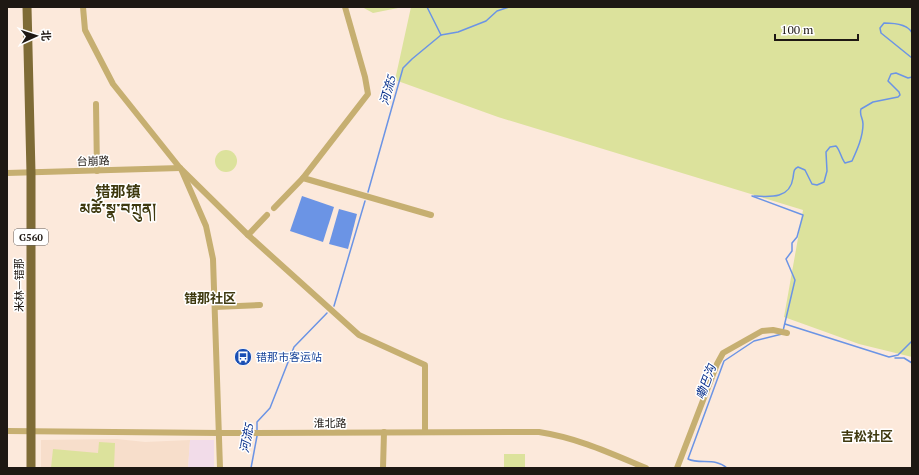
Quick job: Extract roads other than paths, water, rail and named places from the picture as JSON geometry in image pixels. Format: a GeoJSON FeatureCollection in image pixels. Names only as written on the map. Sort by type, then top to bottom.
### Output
{"type":"FeatureCollection","features":[{"type":"Feature","properties":{"kind":"highway","name":"米林—错那"},"geometry":{"type":"LineString","coordinates":[[26,7],[31,173],[31,468]]}},
{"type":"Feature","properties":{"kind":"street"},"geometry":{"type":"LineString","coordinates":[[83,7],[85,30],[113,84],[180,168],[248,235],[359,335],[425,364],[425,432]]}},
{"type":"Feature","properties":{"kind":"street"},"geometry":{"type":"LineString","coordinates":[[274,208],[303,178],[368,94],[366,77],[345,7]]}},
{"type":"Feature","properties":{"kind":"street"},"geometry":{"type":"LineString","coordinates":[[96,104],[97,171]]}},
{"type":"Feature","properties":{"kind":"street","name":"台崩路"},"geometry":{"type":"LineString","coordinates":[[7,173],[180,168]]}},
{"type":"Feature","properties":{"kind":"street"},"geometry":{"type":"LineString","coordinates":[[180,168],[209,238],[213,259],[220,468]]}},
{"type":"Feature","properties":{"kind":"street"},"geometry":{"type":"LineString","coordinates":[[303,178],[431,215]]}},
{"type":"Feature","properties":{"kind":"street"},"geometry":{"type":"LineString","coordinates":[[248,235],[267,215]]}},
{"type":"Feature","properties":{"kind":"street"},"geometry":{"type":"LineString","coordinates":[[215,307],[260,305]]}},
{"type":"Feature","properties":{"kind":"street"},"geometry":{"type":"LineString","coordinates":[[677,468],[717,364],[723,353],[762,331],[779,330],[788,333]]}},
{"type":"Feature","properties":{"kind":"street","name":"淮北路"},"geometry":{"type":"LineString","coordinates":[[7,431],[220,433],[540,432],[562,436],[593,445],[646,468]]}},
{"type":"Feature","properties":{"kind":"street"},"geometry":{"type":"LineString","coordinates":[[383,468],[384,432]]}},
{"type":"Feature","properties":{"kind":"water"},"geometry":{"type":"Polygon","coordinates":[[[302,196],[334,207],[323,242],[290,231],[302,196]]]}},
{"type":"Feature","properties":{"kind":"water"},"geometry":{"type":"Polygon","coordinates":[[[339,209],[357,214],[348,249],[329,244],[339,209]]]}},
{"type":"Feature","properties":{"kind":"waterway"},"geometry":{"type":"LineString","coordinates":[[427,7],[441,35]]}},
{"type":"Feature","properties":{"kind":"waterway","name":"河流5"},"geometry":{"type":"LineString","coordinates":[[368,192],[403,68],[441,35],[458,32],[486,21],[497,11],[509,7]]}},
{"type":"Feature","properties":{"kind":"waterway"},"geometry":{"type":"LineString","coordinates":[[912,33],[904,26],[896,24],[884,23],[880,28],[881,33],[912,58]]}},
{"type":"Feature","properties":{"kind":"waterway"},"geometry":{"type":"LineString","coordinates":[[754,196],[766,197],[784,193],[791,185],[794,170],[798,167],[805,170],[812,184],[817,185],[824,182],[827,171],[826,152],[830,147],[836,146],[845,163],[852,161],[862,134],[863,124],[860,113],[861,109],[873,102],[898,97],[900,95],[888,81],[891,74],[896,73],[908,78],[912,77]]}},
{"type":"Feature","properties":{"kind":"waterway"},"geometry":{"type":"LineString","coordinates":[[752,196],[803,215],[797,237],[792,243],[792,251],[786,259],[795,280],[783,331]]}},
{"type":"Feature","properties":{"kind":"waterway","name":"河流5"},"geometry":{"type":"LineString","coordinates":[[334,306],[365,201]]}},
{"type":"Feature","properties":{"kind":"waterway","name":"河流5"},"geometry":{"type":"LineString","coordinates":[[257,432],[257,422],[270,408],[294,347],[327,313]]}},
{"type":"Feature","properties":{"kind":"waterway","name":"嘞巴沟"},"geometry":{"type":"LineString","coordinates":[[785,324],[889,357],[898,355],[912,341]]}},
{"type":"Feature","properties":{"kind":"waterway","name":"嘞巴沟"},"geometry":{"type":"LineString","coordinates":[[727,468],[718,463],[693,461],[688,459],[724,361],[754,341],[782,334]]}},
{"type":"Feature","properties":{"kind":"waterway"},"geometry":{"type":"LineString","coordinates":[[895,358],[904,358],[912,363]]}},
{"type":"Feature","properties":{"kind":"waterway","name":"河流5"},"geometry":{"type":"LineString","coordinates":[[251,468],[257,436]]}},
{"type":"Feature","properties":{"kind":"place","name":"错那市客运站"},"geometry":{"type":"Point","coordinates":[243,357]}},
{"type":"Feature","properties":{"kind":"district","name":"错那镇 མཚོ་སྣ་བཀྲུན།"},"geometry":{"type":"Point","coordinates":[118,200]}},
{"type":"Feature","properties":{"kind":"district","name":"错那社区"},"geometry":{"type":"Point","coordinates":[210,298]}},
{"type":"Feature","properties":{"kind":"district","name":"吉松社区"},"geometry":{"type":"Point","coordinates":[867,436]}}]}
